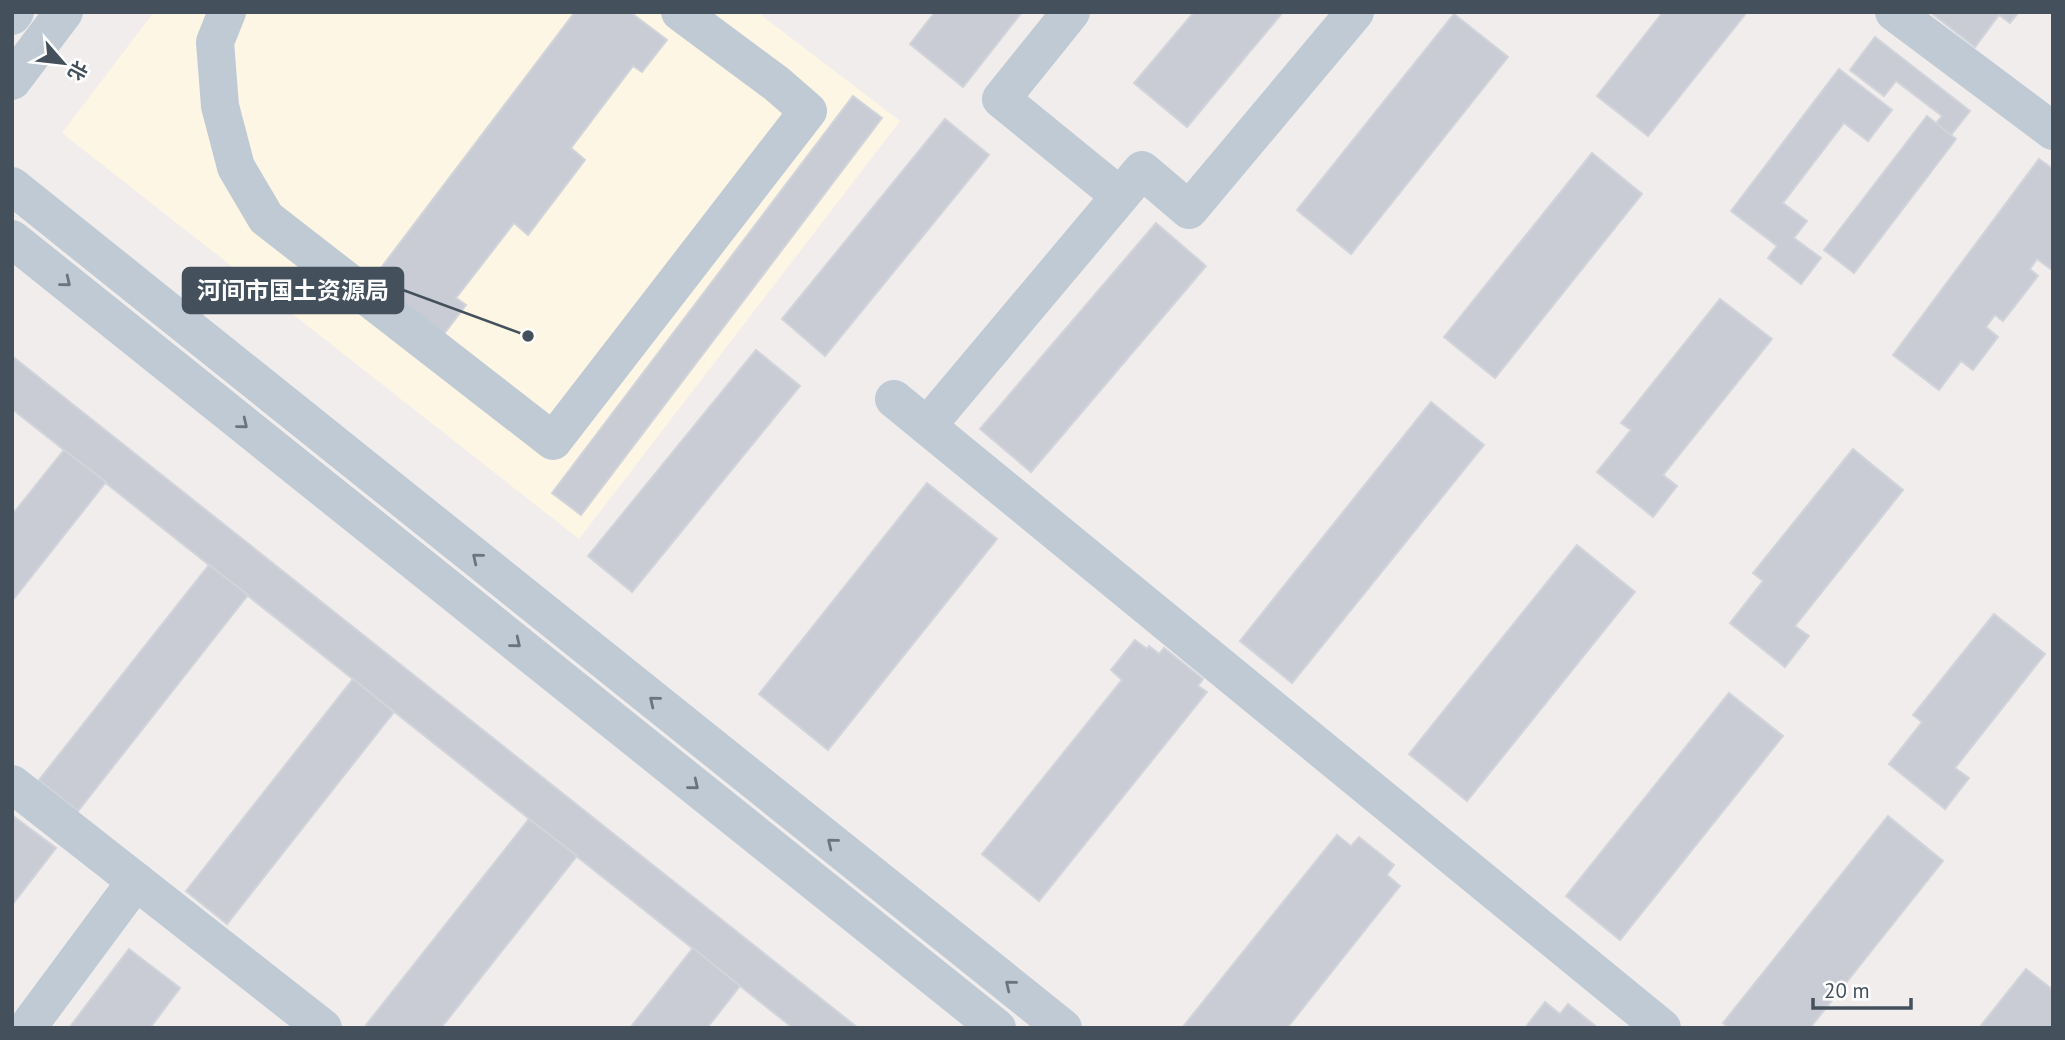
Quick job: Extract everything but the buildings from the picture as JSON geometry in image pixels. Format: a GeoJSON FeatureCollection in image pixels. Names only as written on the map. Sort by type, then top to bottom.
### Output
{"type":"FeatureCollection","features":[{"type":"Feature","properties":{"kind":"street"},"geometry":{"type":"LineString","coordinates":[[12,81],[64,12]]}},
{"type":"Feature","properties":{"kind":"street"},"geometry":{"type":"LineString","coordinates":[[227,12],[215,42],[220,106],[236,167],[265,218],[552,441],[808,111],[680,12]]}},
{"type":"Feature","properties":{"kind":"street"},"geometry":{"type":"LineString","coordinates":[[1071,12],[1000,99],[1120,196]]}},
{"type":"Feature","properties":{"kind":"street"},"geometry":{"type":"LineString","coordinates":[[927,426],[1142,170],[1189,210],[1355,12]]}},
{"type":"Feature","properties":{"kind":"street"},"geometry":{"type":"LineString","coordinates":[[1894,12],[2053,131]]}},
{"type":"Feature","properties":{"kind":"street"},"geometry":{"type":"LineString","coordinates":[[12,186],[1063,1028]]}},
{"type":"Feature","properties":{"kind":"street"},"geometry":{"type":"LineString","coordinates":[[12,239],[997,1028]]}},
{"type":"Feature","properties":{"kind":"street"},"geometry":{"type":"LineString","coordinates":[[894,399],[1662,1028]]}},
{"type":"Feature","properties":{"kind":"street"},"geometry":{"type":"LineString","coordinates":[[12,784],[319,1026]]}},
{"type":"Feature","properties":{"kind":"street"},"geometry":{"type":"LineString","coordinates":[[27,1028],[136,881]]}},
{"type":"Feature","properties":{"kind":"shaded area"},"geometry":{"type":"Polygon","coordinates":[[[154,12],[757,12],[900,121],[579,539],[62,133],[154,12]]]}},
{"type":"Feature","properties":{"kind":"place","name":"河间市国土资源局"},"geometry":{"type":"Point","coordinates":[528,336]}}]}
